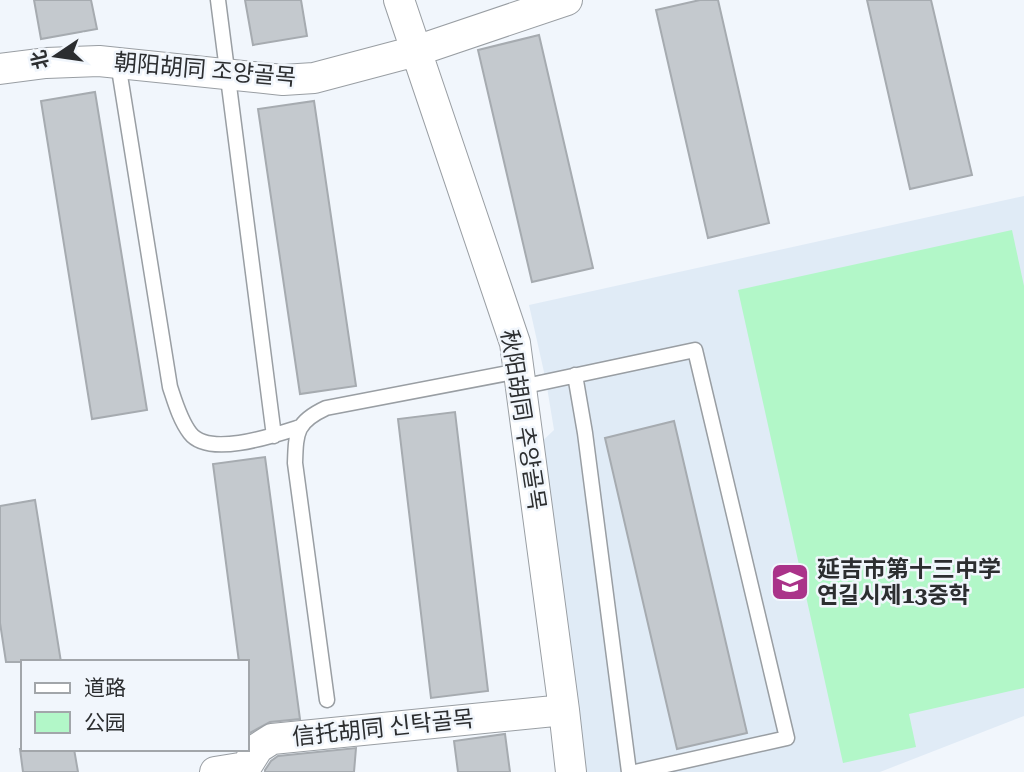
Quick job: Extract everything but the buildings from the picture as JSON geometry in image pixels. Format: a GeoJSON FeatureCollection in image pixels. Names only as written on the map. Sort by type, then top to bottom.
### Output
{"type":"FeatureCollection","features":[{"type":"Feature","properties":{"kind":"street","name":"秋阳胡同 추양골목"},"geometry":{"type":"LineString","coordinates":[[400,0],[515,343],[570,772]]}},
{"type":"Feature","properties":{"kind":"street","name":"朝阳胡同 조양골목"},"geometry":{"type":"LineString","coordinates":[[0,69],[46,63],[99,61],[283,80],[314,78],[416,51],[566,0]]}},
{"type":"Feature","properties":{"kind":"street","name":"信托胡同 신탁골목"},"geometry":{"type":"LineString","coordinates":[[215,772],[246,770],[258,748],[272,739],[564,710]]}},
{"type":"Feature","properties":{"kind":"lane"},"geometry":{"type":"LineString","coordinates":[[218,0],[274,436]]}},
{"type":"Feature","properties":{"kind":"lane"},"geometry":{"type":"LineString","coordinates":[[118,63],[170,387],[180,416],[191,435],[205,443],[237,443],[274,436],[300,427]]}},
{"type":"Feature","properties":{"kind":"lane"},"geometry":{"type":"LineString","coordinates":[[327,700],[295,463],[296,436],[300,427],[312,415],[326,408],[520,379],[575,375],[695,350],[787,738],[635,772]]}},
{"type":"Feature","properties":{"kind":"lane"},"geometry":{"type":"LineString","coordinates":[[575,375],[629,772]]}},
{"type":"Feature","properties":{"kind":"shaded area","name":"延吉市第十三中学 연길시제13중학"},"geometry":{"type":"Polygon","coordinates":[[[1024,196],[1024,716],[880,772],[586,772],[536,447],[554,430],[529,305],[1024,196]]]}},
{"type":"Feature","properties":{"kind":"green space"},"geometry":{"type":"Polygon","coordinates":[[[1012,230],[1024,286],[1024,688],[909,714],[916,747],[843,763],[738,290],[1012,230]]]}},
{"type":"Feature","properties":{"kind":"place","name":"延吉市第十三中学 연길시제13중학"},"geometry":{"type":"Point","coordinates":[790,582]}}]}
